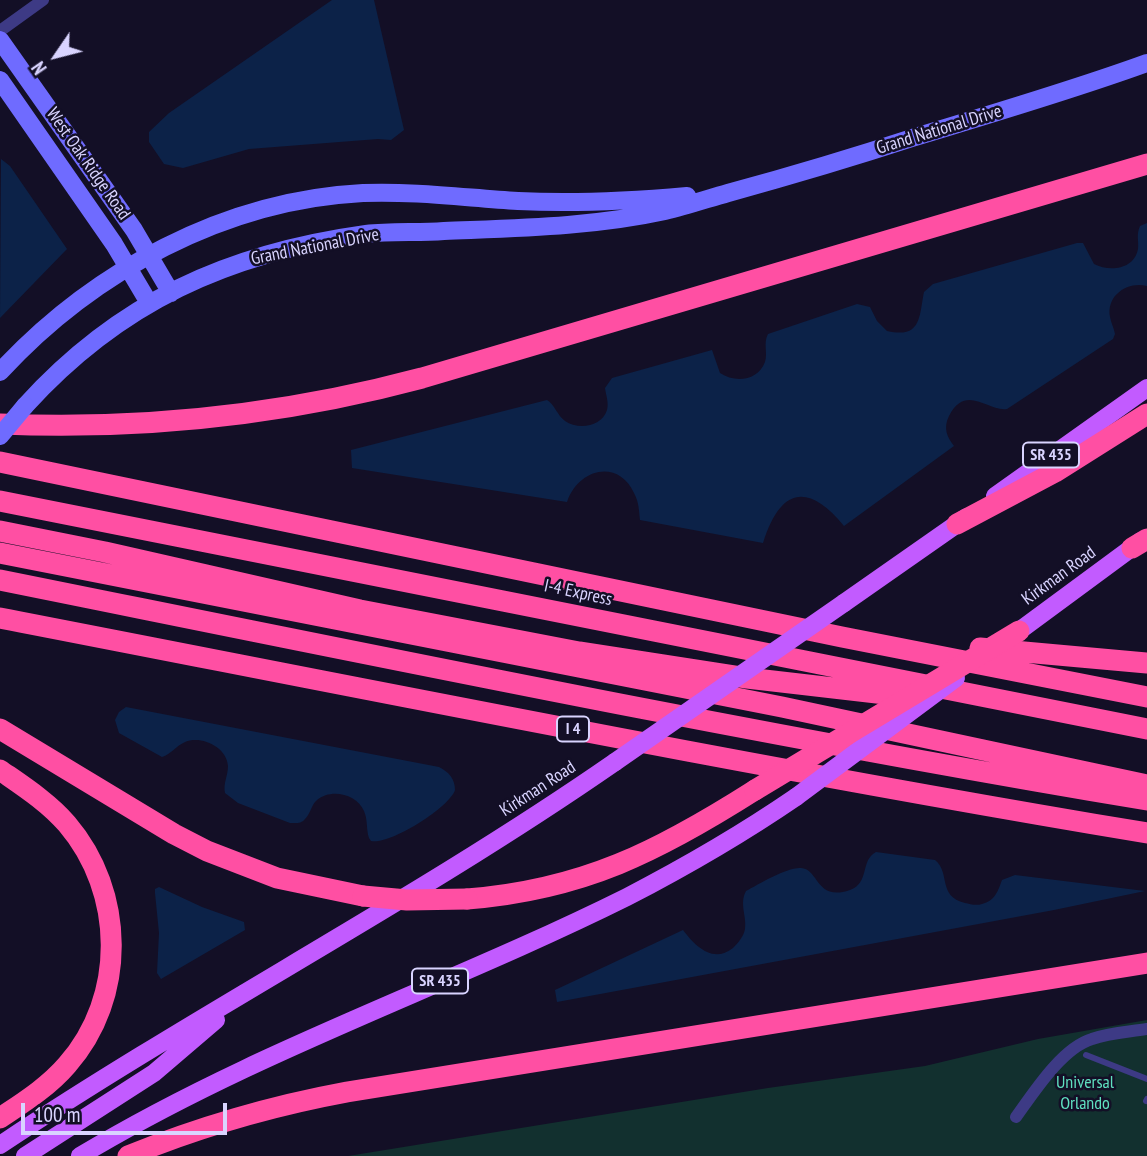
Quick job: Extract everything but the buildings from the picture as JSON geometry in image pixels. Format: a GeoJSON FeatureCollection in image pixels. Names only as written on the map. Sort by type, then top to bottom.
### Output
{"type":"FeatureCollection","features":[{"type":"Feature","properties":{"kind":"highway"},"geometry":{"type":"LineString","coordinates":[[0,424],[89,426],[167,422],[268,411],[358,394],[436,374],[1147,164]]}},
{"type":"Feature","properties":{"kind":"highway"},"geometry":{"type":"LineString","coordinates":[[957,524],[1055,472],[1147,414]]}},
{"type":"Feature","properties":{"kind":"highway"},"geometry":{"type":"LineString","coordinates":[[0,462],[1147,697]]}},
{"type":"Feature","properties":{"kind":"highway","name":"I-4 Express"},"geometry":{"type":"LineString","coordinates":[[0,500],[1147,729]]}},
{"type":"Feature","properties":{"kind":"highway"},"geometry":{"type":"LineString","coordinates":[[0,531],[360,610],[579,652],[760,680],[1081,716]]}},
{"type":"Feature","properties":{"kind":"highway"},"geometry":{"type":"LineString","coordinates":[[0,553],[782,707],[1147,785]]}},
{"type":"Feature","properties":{"kind":"highway"},"geometry":{"type":"LineString","coordinates":[[0,580],[715,723],[899,758],[1147,800]]}},
{"type":"Feature","properties":{"kind":"highway","name":"I 4"},"geometry":{"type":"LineString","coordinates":[[0,618],[814,775],[1147,832]]}},
{"type":"Feature","properties":{"kind":"highway"},"geometry":{"type":"LineString","coordinates":[[0,729],[163,828],[207,851],[277,878],[363,896],[407,900],[497,897],[546,887],[618,865],[675,839],[1019,631]]}},
{"type":"Feature","properties":{"kind":"highway"},"geometry":{"type":"LineString","coordinates":[[842,636],[1147,663]]}},
{"type":"Feature","properties":{"kind":"highway"},"geometry":{"type":"LineString","coordinates":[[0,770],[51,807],[80,840],[104,891],[112,943],[110,972],[102,1004],[82,1045],[50,1083],[0,1118]]}},
{"type":"Feature","properties":{"kind":"highway"},"geometry":{"type":"LineString","coordinates":[[128,1156],[232,1119],[335,1094],[1147,963]]}},
{"type":"Feature","properties":{"kind":"main road","name":"Kirkman Road"},"geometry":{"type":"LineString","coordinates":[[0,1145],[127,1064],[427,885],[615,762],[1147,388]]}},
{"type":"Feature","properties":{"kind":"main road","name":"Kirkman Road"},"geometry":{"type":"LineString","coordinates":[[80,1156],[242,1069],[627,896],[736,837],[796,797],[1142,541]]}},
{"type":"Feature","properties":{"kind":"main road"},"geometry":{"type":"LineString","coordinates":[[25,1156],[154,1073],[266,981]]}},
{"type":"Feature","properties":{"kind":"street"},"geometry":{"type":"LineString","coordinates":[[0,31],[43,0]]}},
{"type":"Feature","properties":{"kind":"street","name":"West Oak Ridge Road"},"geometry":{"type":"LineString","coordinates":[[0,40],[150,255],[171,293]]}},
{"type":"Feature","properties":{"kind":"street","name":"Grand National Drive"},"geometry":{"type":"LineString","coordinates":[[0,436],[55,373],[88,344],[149,303],[262,254],[368,234],[545,226],[630,218],[668,210],[790,177],[1147,63]]}},
{"type":"Feature","properties":{"kind":"street","name":"West Oak Ridge Road"},"geometry":{"type":"LineString","coordinates":[[0,80],[129,267],[149,303]]}},
{"type":"Feature","properties":{"kind":"street","name":"Grand National Drive"},"geometry":{"type":"LineString","coordinates":[[0,372],[64,312],[129,267],[188,236],[230,219],[281,204],[364,193],[613,203],[729,192]]}},
{"type":"Feature","properties":{"kind":"street"},"geometry":{"type":"LineString","coordinates":[[1016,1117],[1037,1086],[1080,1044],[1092,1039],[1147,1029]]}},
{"type":"Feature","properties":{"kind":"lane"},"geometry":{"type":"LineString","coordinates":[[1086,1055],[1147,1079]]}},
{"type":"Feature","properties":{"kind":"green space","name":"Universal Orlando"},"geometry":{"type":"Polygon","coordinates":[[[1147,1020],[1147,1156],[348,1156],[768,1088],[925,1066],[1038,1039],[1147,1020]]]}},
{"type":"Feature","properties":{"kind":"water"},"geometry":{"type":"Polygon","coordinates":[[[332,0],[374,0],[404,130],[391,140],[249,149],[183,168],[164,164],[149,142],[149,132],[169,113],[332,0]]]}},
{"type":"Feature","properties":{"kind":"water"},"geometry":{"type":"Polygon","coordinates":[[[1,159],[10,166],[67,249],[0,318],[1,159]]]}},
{"type":"Feature","properties":{"kind":"water"},"geometry":{"type":"Polygon","coordinates":[[[1147,223],[1147,286],[1126,288],[1111,302],[1110,319],[1115,334],[1113,339],[1007,409],[977,401],[963,401],[956,406],[946,424],[948,436],[954,446],[844,526],[818,502],[807,497],[796,497],[786,502],[778,511],[763,543],[640,520],[637,500],[627,482],[609,472],[589,475],[572,491],[567,502],[352,468],[351,450],[547,400],[562,419],[570,424],[589,425],[600,420],[607,410],[605,388],[612,378],[712,350],[720,373],[732,378],[746,378],[757,373],[765,362],[768,334],[857,304],[870,307],[877,321],[887,331],[907,332],[917,324],[924,292],[933,284],[1077,243],[1083,243],[1094,264],[1107,268],[1120,267],[1136,256],[1140,226],[1147,223]]]}},
{"type":"Feature","properties":{"kind":"water"},"geometry":{"type":"Polygon","coordinates":[[[126,707],[439,767],[451,776],[455,790],[442,806],[418,824],[380,841],[371,841],[369,838],[361,805],[343,795],[323,796],[315,802],[303,821],[290,823],[238,803],[225,793],[227,759],[212,744],[191,740],[162,757],[119,733],[115,720],[119,712],[126,707]]]}},
{"type":"Feature","properties":{"kind":"water"},"geometry":{"type":"Polygon","coordinates":[[[876,852],[935,860],[943,871],[947,890],[951,895],[956,900],[973,905],[990,901],[1002,880],[1015,875],[1145,891],[557,1002],[555,990],[683,930],[705,951],[712,954],[726,952],[737,944],[744,932],[743,901],[746,891],[795,868],[807,870],[824,889],[831,892],[850,890],[860,882],[868,860],[876,852]]]}},
{"type":"Feature","properties":{"kind":"water"},"geometry":{"type":"Polygon","coordinates":[[[159,887],[202,907],[244,922],[245,930],[161,979],[157,973],[159,933],[155,893],[155,889],[159,887]]]}}]}
